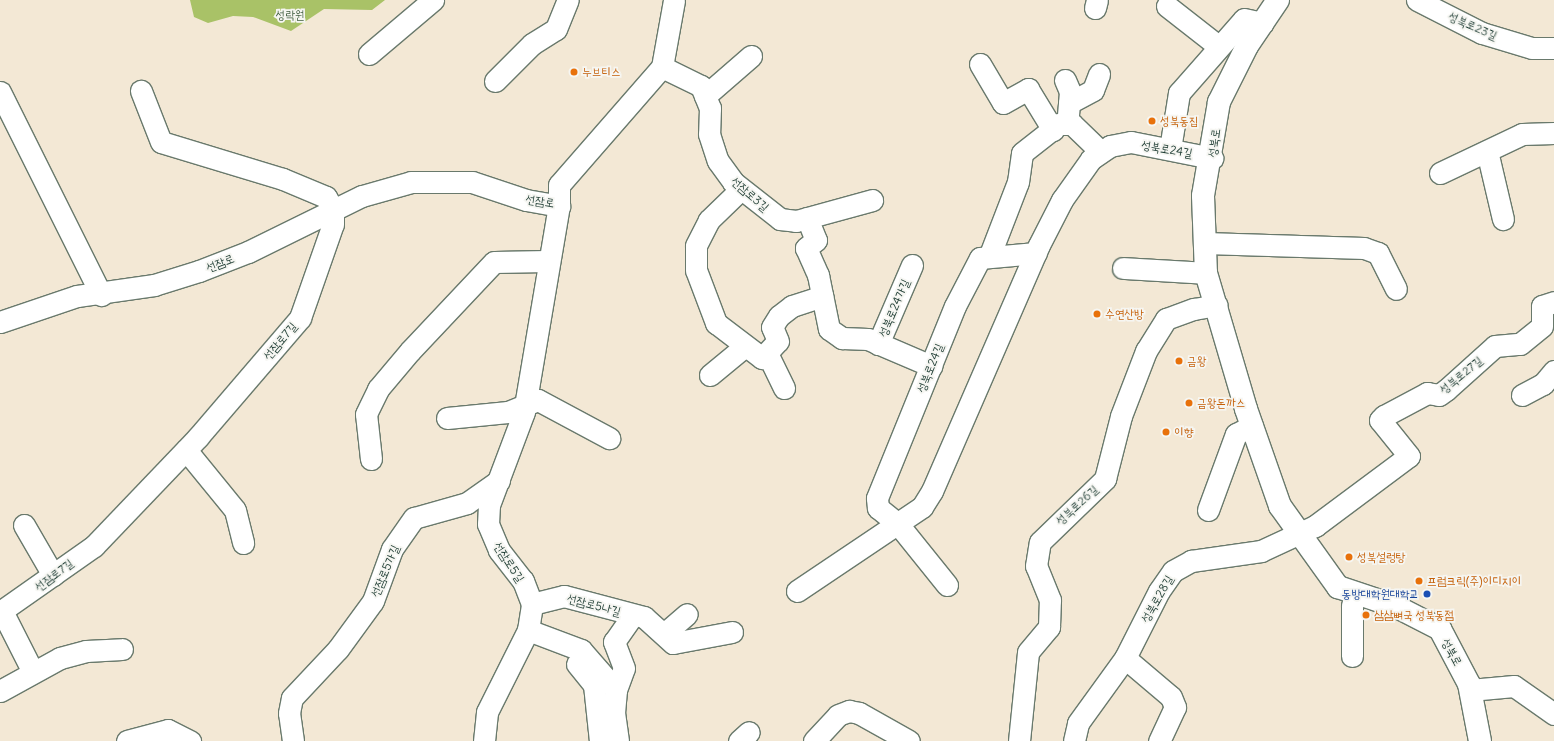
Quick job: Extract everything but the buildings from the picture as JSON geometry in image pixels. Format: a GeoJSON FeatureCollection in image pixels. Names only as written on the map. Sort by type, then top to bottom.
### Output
{"type":"FeatureCollection","features":[{"type":"Feature","properties":{"kind":"main road","name":"성북로"},"geometry":{"type":"LineString","coordinates":[[1278,0],[1247,46],[1219,102],[1212,158],[1203,196],[1206,273],[1217,305],[1252,426],[1280,506],[1338,587],[1395,606],[1440,629],[1470,690],[1480,741]]}},
{"type":"Feature","properties":{"kind":"street"},"geometry":{"type":"LineString","coordinates":[[369,54],[433,0]]}},
{"type":"Feature","properties":{"kind":"street"},"geometry":{"type":"LineString","coordinates":[[496,80],[532,44],[556,29],[568,0]]}},
{"type":"Feature","properties":{"kind":"street"},"geometry":{"type":"LineString","coordinates":[[662,67],[674,0]]}},
{"type":"Feature","properties":{"kind":"street","name":"성북로23길"},"geometry":{"type":"LineString","coordinates":[[1417,0],[1482,33],[1532,48],[1554,48]]}},
{"type":"Feature","properties":{"kind":"street"},"geometry":{"type":"LineString","coordinates":[[1167,6],[1218,46]]}},
{"type":"Feature","properties":{"kind":"street"},"geometry":{"type":"LineString","coordinates":[[1170,149],[1179,93],[1218,46],[1244,19],[1263,23]]}},
{"type":"Feature","properties":{"kind":"street"},"geometry":{"type":"LineString","coordinates":[[705,96],[751,56]]}},
{"type":"Feature","properties":{"kind":"street"},"geometry":{"type":"LineString","coordinates":[[980,64],[1003,103],[1028,89],[1060,127]]}},
{"type":"Feature","properties":{"kind":"street","name":"선잠로3길"},"geometry":{"type":"LineString","coordinates":[[662,67],[701,86],[710,108],[709,134],[718,161],[741,189],[780,219],[807,218],[872,200]]}},
{"type":"Feature","properties":{"kind":"street","name":"선잠로"},"geometry":{"type":"LineString","coordinates":[[0,322],[77,296],[101,295],[154,285],[199,271],[248,252],[362,196],[411,182],[472,182],[526,200],[559,206],[559,185],[662,67]]}},
{"type":"Feature","properties":{"kind":"street"},"geometry":{"type":"LineString","coordinates":[[1069,103],[1093,90],[1099,74]]}},
{"type":"Feature","properties":{"kind":"street"},"geometry":{"type":"LineString","coordinates":[[1060,127],[1069,103],[1065,80]]}},
{"type":"Feature","properties":{"kind":"street"},"geometry":{"type":"LineString","coordinates":[[141,91],[161,142],[284,179],[326,197],[333,209]]}},
{"type":"Feature","properties":{"kind":"street"},"geometry":{"type":"LineString","coordinates":[[0,92],[101,295]]}},
{"type":"Feature","properties":{"kind":"street"},"geometry":{"type":"LineString","coordinates":[[1036,253],[989,257],[1018,182],[1022,153],[1060,127],[1072,124],[1101,152]]}},
{"type":"Feature","properties":{"kind":"street"},"geometry":{"type":"LineString","coordinates":[[1440,173],[1522,134],[1554,133]]}},
{"type":"Feature","properties":{"kind":"street","name":"성북로24길"},"geometry":{"type":"LineString","coordinates":[[797,591],[898,524],[922,506],[932,491],[1036,253],[1062,200],[1091,159],[1110,146],[1131,142],[1212,158]]}},
{"type":"Feature","properties":{"kind":"street"},"geometry":{"type":"LineString","coordinates":[[1487,151],[1503,219]]}},
{"type":"Feature","properties":{"kind":"street"},"geometry":{"type":"LineString","coordinates":[[741,189],[709,220],[696,246],[696,270],[716,323],[744,348],[762,358],[778,341],[772,327],[778,316],[792,306],[822,296]]}},
{"type":"Feature","properties":{"kind":"street","name":"선잠로5길"},"geometry":{"type":"LineString","coordinates":[[532,604],[523,581],[499,550],[488,524],[489,505],[499,481],[526,403],[547,261],[559,206]]}},
{"type":"Feature","properties":{"kind":"street","name":"선잠로7길"},"geometry":{"type":"LineString","coordinates":[[34,672],[1,612],[94,546],[186,450],[300,318],[333,224],[333,209]]}},
{"type":"Feature","properties":{"kind":"street"},"geometry":{"type":"LineString","coordinates":[[807,218],[816,240],[806,248],[818,275],[829,329],[842,338],[868,339],[878,344]]}},
{"type":"Feature","properties":{"kind":"street"},"geometry":{"type":"LineString","coordinates":[[1205,243],[1364,248],[1378,253],[1396,289]]}},
{"type":"Feature","properties":{"kind":"street","name":"성북로24길"},"geometry":{"type":"LineString","coordinates":[[947,585],[898,524],[878,508],[877,498],[931,366],[980,258],[989,257]]}},
{"type":"Feature","properties":{"kind":"street"},"geometry":{"type":"LineString","coordinates":[[371,459],[366,414],[378,389],[410,351],[494,262],[547,261]]}},
{"type":"Feature","properties":{"kind":"street","name":"성북로24가길"},"geometry":{"type":"LineString","coordinates":[[912,265],[878,344],[931,366]]}},
{"type":"Feature","properties":{"kind":"street"},"geometry":{"type":"LineString","coordinates":[[1123,268],[1206,273]]}},
{"type":"Feature","properties":{"kind":"street","name":"성북로27길"},"geometry":{"type":"LineString","coordinates":[[1300,534],[1409,456],[1380,420],[1384,416],[1427,393],[1439,395],[1495,346],[1520,344],[1542,326],[1542,306],[1554,302]]}},
{"type":"Feature","properties":{"kind":"street","name":"성북로26길"},"geometry":{"type":"LineString","coordinates":[[1019,741],[1028,652],[1050,627],[1050,600],[1036,566],[1040,542],[1105,479],[1121,416],[1146,351],[1166,319],[1194,308],[1217,305]]}},
{"type":"Feature","properties":{"kind":"street"},"geometry":{"type":"LineString","coordinates":[[710,375],[744,348]]}},
{"type":"Feature","properties":{"kind":"street"},"geometry":{"type":"LineString","coordinates":[[767,353],[784,388]]}},
{"type":"Feature","properties":{"kind":"street"},"geometry":{"type":"LineString","coordinates":[[1522,395],[1543,384],[1554,370]]}},
{"type":"Feature","properties":{"kind":"street"},"geometry":{"type":"LineString","coordinates":[[447,418],[508,412],[526,403],[538,400],[609,438]]}},
{"type":"Feature","properties":{"kind":"street"},"geometry":{"type":"LineString","coordinates":[[1208,510],[1236,434],[1252,426]]}},
{"type":"Feature","properties":{"kind":"street"},"geometry":{"type":"LineString","coordinates":[[186,450],[235,510],[243,543]]}},
{"type":"Feature","properties":{"kind":"street","name":"선잠로5가길"},"geometry":{"type":"LineString","coordinates":[[293,741],[289,713],[292,698],[338,649],[373,601],[392,549],[414,518],[467,503],[499,481]]}},
{"type":"Feature","properties":{"kind":"street"},"geometry":{"type":"LineString","coordinates":[[24,525],[53,575]]}},
{"type":"Feature","properties":{"kind":"street","name":"성북로28길"},"geometry":{"type":"LineString","coordinates":[[1074,741],[1078,723],[1125,658],[1159,591],[1173,571],[1191,561],[1261,551],[1300,534]]}},
{"type":"Feature","properties":{"kind":"street"},"geometry":{"type":"LineString","coordinates":[[1352,656],[1352,606],[1355,593]]}},
{"type":"Feature","properties":{"kind":"street","name":"선잠로5나길"},"geometry":{"type":"LineString","coordinates":[[532,604],[564,596],[633,615],[644,616],[673,643],[686,643],[732,632]]}},
{"type":"Feature","properties":{"kind":"street"},"geometry":{"type":"LineString","coordinates":[[484,741],[487,712],[528,630],[532,604]]}},
{"type":"Feature","properties":{"kind":"street"},"geometry":{"type":"LineString","coordinates":[[664,634],[687,614]]}},
{"type":"Feature","properties":{"kind":"street","name":"선잠로5나길"},"geometry":{"type":"LineString","coordinates":[[616,690],[624,668],[614,642],[633,615]]}},
{"type":"Feature","properties":{"kind":"street"},"geometry":{"type":"LineString","coordinates":[[528,630],[551,641],[568,644],[581,650],[616,690],[614,713],[618,741]]}},
{"type":"Feature","properties":{"kind":"street"},"geometry":{"type":"LineString","coordinates":[[568,644],[569,655],[594,685],[600,741]]}},
{"type":"Feature","properties":{"kind":"street"},"geometry":{"type":"LineString","coordinates":[[0,691],[60,658],[86,651],[122,650]]}},
{"type":"Feature","properties":{"kind":"street"},"geometry":{"type":"LineString","coordinates":[[1125,658],[1171,697],[1175,707],[1159,741]]}},
{"type":"Feature","properties":{"kind":"street"},"geometry":{"type":"LineString","coordinates":[[1470,690],[1514,686],[1554,714]]}},
{"type":"Feature","properties":{"kind":"street"},"geometry":{"type":"LineString","coordinates":[[814,741],[838,715],[849,711],[859,713],[908,741]]}},
{"type":"Feature","properties":{"kind":"street"},"geometry":{"type":"LineString","coordinates":[[127,741],[168,730],[190,741]]}},
{"type":"Feature","properties":{"kind":"green space","name":"성락원"},"geometry":{"type":"Polygon","coordinates":[[[190,0],[385,0],[372,10],[324,9],[291,31],[253,17],[233,16],[208,23],[194,17],[190,0]]]}},
{"type":"Feature","properties":{"kind":"place","name":"누브티스"},"geometry":{"type":"Point","coordinates":[574,72]}},
{"type":"Feature","properties":{"kind":"place","name":"성북동집"},"geometry":{"type":"Point","coordinates":[1152,121]}},
{"type":"Feature","properties":{"kind":"place","name":"수연산방"},"geometry":{"type":"Point","coordinates":[1097,314]}},
{"type":"Feature","properties":{"kind":"place","name":"금왕"},"geometry":{"type":"Point","coordinates":[1179,361]}},
{"type":"Feature","properties":{"kind":"place","name":"금왕돈까스"},"geometry":{"type":"Point","coordinates":[1189,403]}},
{"type":"Feature","properties":{"kind":"place","name":"이향"},"geometry":{"type":"Point","coordinates":[1166,432]}},
{"type":"Feature","properties":{"kind":"place","name":"성북설렁탕"},"geometry":{"type":"Point","coordinates":[1349,557]}},
{"type":"Feature","properties":{"kind":"place","name":"프럼크릭(주)이디지이"},"geometry":{"type":"Point","coordinates":[1419,581]}},
{"type":"Feature","properties":{"kind":"place","name":"동방대학원대학교"},"geometry":{"type":"Point","coordinates":[1427,594]}},
{"type":"Feature","properties":{"kind":"place","name":"삼삼뼈국 성북동점"},"geometry":{"type":"Point","coordinates":[1366,615]}}]}
